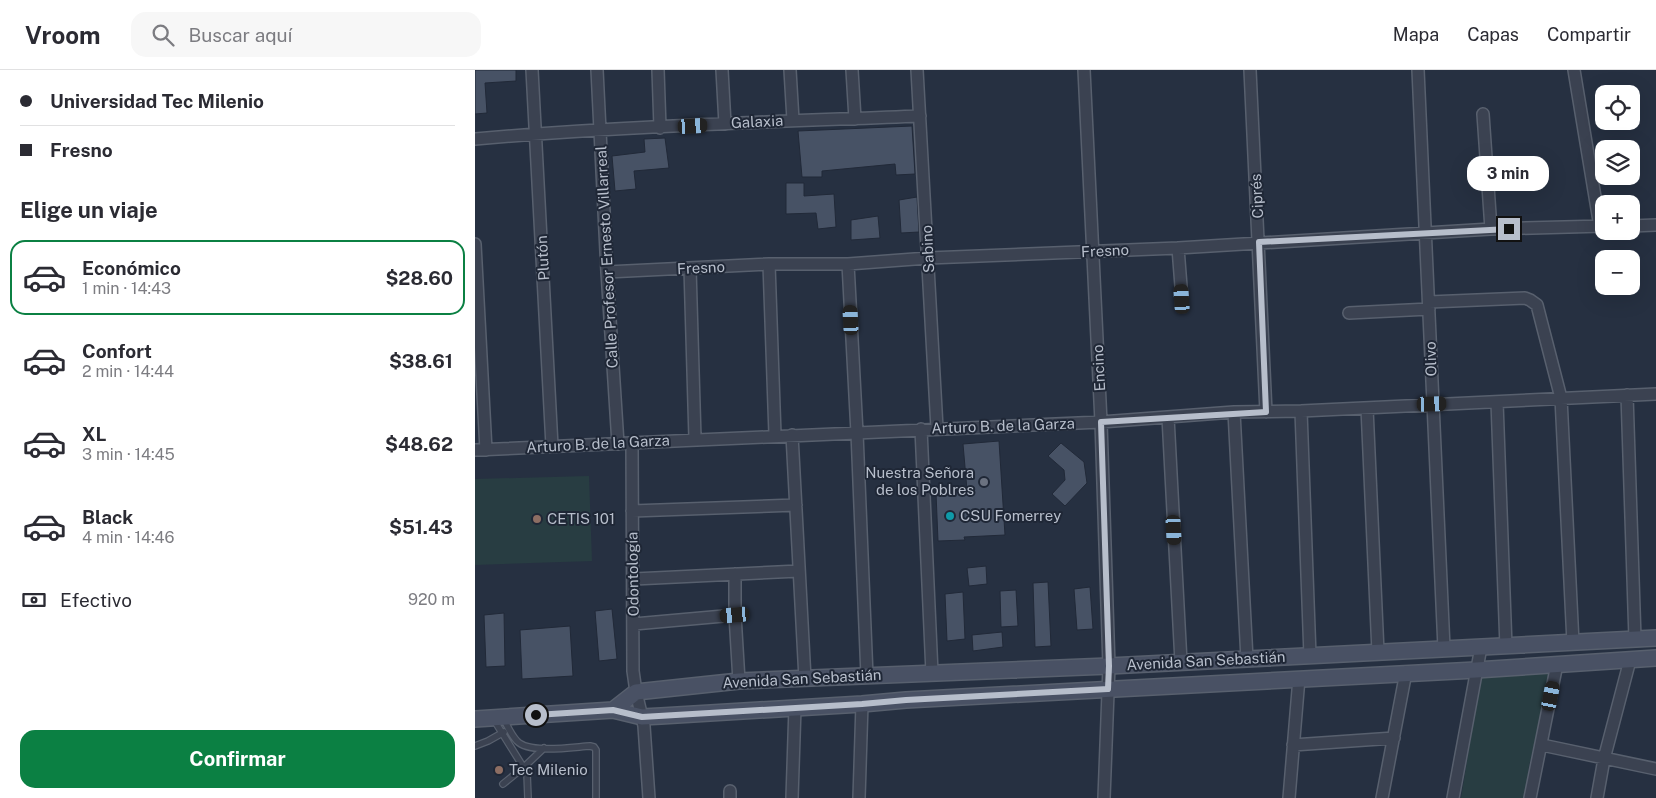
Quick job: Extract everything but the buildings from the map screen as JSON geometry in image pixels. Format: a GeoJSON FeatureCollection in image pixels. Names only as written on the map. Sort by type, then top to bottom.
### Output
{"type":"FeatureCollection","features":[{"type":"Feature","properties":{"kind":"main road","name":"Avenida San Sebastián"},"geometry":{"type":"LineString","coordinates":[[475,719],[505,722],[613,710],[739,681],[1109,666],[1656,638]]}},
{"type":"Feature","properties":{"kind":"main road","name":"Avenida San Sebastián"},"geometry":{"type":"LineString","coordinates":[[639,704],[795,707],[862,704],[1406,672],[1476,670],[1656,658]]}},
{"type":"Feature","properties":{"kind":"main road"},"geometry":{"type":"LineString","coordinates":[[613,710],[639,704]]}},
{"type":"Feature","properties":{"kind":"street","name":"Plutón"},"geometry":{"type":"LineString","coordinates":[[532,70],[537,133],[552,446]]}},
{"type":"Feature","properties":{"kind":"street","name":"Calle Profesor Ernesto Villarreal"},"geometry":{"type":"LineString","coordinates":[[597,70],[607,272],[619,444]]}},
{"type":"Feature","properties":{"kind":"street"},"geometry":{"type":"LineString","coordinates":[[658,70],[661,128]]}},
{"type":"Feature","properties":{"kind":"street"},"geometry":{"type":"LineString","coordinates":[[722,70],[725,124]]}},
{"type":"Feature","properties":{"kind":"street"},"geometry":{"type":"LineString","coordinates":[[790,70],[793,120]]}},
{"type":"Feature","properties":{"kind":"street"},"geometry":{"type":"LineString","coordinates":[[852,70],[855,119]]}},
{"type":"Feature","properties":{"kind":"street","name":"Sabino"},"geometry":{"type":"LineString","coordinates":[[917,70],[937,428]]}},
{"type":"Feature","properties":{"kind":"street","name":"Encino"},"geometry":{"type":"LineString","coordinates":[[1084,70],[1101,422],[1109,666],[1104,798]]}},
{"type":"Feature","properties":{"kind":"street","name":"Ciprés"},"geometry":{"type":"LineString","coordinates":[[1250,70],[1266,412]]}},
{"type":"Feature","properties":{"kind":"street","name":"Olivo"},"geometry":{"type":"LineString","coordinates":[[1418,70],[1443,648]]}},
{"type":"Feature","properties":{"kind":"street"},"geometry":{"type":"LineString","coordinates":[[1574,70],[1596,195]]}},
{"type":"Feature","properties":{"kind":"street"},"geometry":{"type":"LineString","coordinates":[[1483,114],[1491,229]]}},
{"type":"Feature","properties":{"kind":"street","name":"Galaxia"},"geometry":{"type":"LineString","coordinates":[[475,138],[793,120],[920,116]]}},
{"type":"Feature","properties":{"kind":"street"},"geometry":{"type":"LineString","coordinates":[[1640,226],[1656,225]]}},
{"type":"Feature","properties":{"kind":"street","name":"Fresno"},"geometry":{"type":"LineString","coordinates":[[607,272],[769,264],[848,264],[928,258],[1179,248],[1491,229],[1595,227]]}},
{"type":"Feature","properties":{"kind":"street"},"geometry":{"type":"LineString","coordinates":[[475,244],[481,450]]}},
{"type":"Feature","properties":{"kind":"street"},"geometry":{"type":"LineString","coordinates":[[1179,248],[1182,299]]}},
{"type":"Feature","properties":{"kind":"street"},"geometry":{"type":"LineString","coordinates":[[769,264],[775,436]]}},
{"type":"Feature","properties":{"kind":"street"},"geometry":{"type":"LineString","coordinates":[[848,264],[867,676]]}},
{"type":"Feature","properties":{"kind":"street"},"geometry":{"type":"LineString","coordinates":[[690,268],[695,440]]}},
{"type":"Feature","properties":{"kind":"street"},"geometry":{"type":"LineString","coordinates":[[1349,313],[1525,298],[1534,302],[1539,311],[1561,398],[1573,643]]}},
{"type":"Feature","properties":{"kind":"street","name":"Arturo B. de la Garza"},"geometry":{"type":"LineString","coordinates":[[481,450],[1101,422],[1234,412],[1301,411],[1656,394]]}},
{"type":"Feature","properties":{"kind":"street"},"geometry":{"type":"LineString","coordinates":[[1627,395],[1635,639]]}},
{"type":"Feature","properties":{"kind":"street"},"geometry":{"type":"LineString","coordinates":[[1497,402],[1506,646]]}},
{"type":"Feature","properties":{"kind":"street"},"geometry":{"type":"LineString","coordinates":[[1367,408],[1378,652]]}},
{"type":"Feature","properties":{"kind":"street"},"geometry":{"type":"LineString","coordinates":[[1301,411],[1310,656]]}},
{"type":"Feature","properties":{"kind":"street"},"geometry":{"type":"LineString","coordinates":[[1234,412],[1247,659]]}},
{"type":"Feature","properties":{"kind":"street"},"geometry":{"type":"LineString","coordinates":[[1168,417],[1181,662]]}},
{"type":"Feature","properties":{"kind":"street"},"geometry":{"type":"LineString","coordinates":[[921,429],[932,673]]}},
{"type":"Feature","properties":{"kind":"street"},"geometry":{"type":"LineString","coordinates":[[792,435],[805,679]]}},
{"type":"Feature","properties":{"kind":"street","name":"Odontología"},"geometry":{"type":"LineString","coordinates":[[632,443],[633,671],[639,704],[649,798]]}},
{"type":"Feature","properties":{"kind":"street"},"geometry":{"type":"LineString","coordinates":[[632,511],[796,505]]}},
{"type":"Feature","properties":{"kind":"street"},"geometry":{"type":"LineString","coordinates":[[634,579],[799,571]]}},
{"type":"Feature","properties":{"kind":"street"},"geometry":{"type":"LineString","coordinates":[[735,574],[735,615],[739,681]]}},
{"type":"Feature","properties":{"kind":"street"},"geometry":{"type":"LineString","coordinates":[[633,624],[735,615]]}},
{"type":"Feature","properties":{"kind":"street"},"geometry":{"type":"LineString","coordinates":[[1453,798],[1481,648]]}},
{"type":"Feature","properties":{"kind":"street"},"geometry":{"type":"LineString","coordinates":[[1597,798],[1604,759],[1629,660]]}},
{"type":"Feature","properties":{"kind":"street"},"geometry":{"type":"LineString","coordinates":[[1530,798],[1557,664]]}},
{"type":"Feature","properties":{"kind":"street"},"geometry":{"type":"LineString","coordinates":[[1382,798],[1406,672]]}},
{"type":"Feature","properties":{"kind":"street"},"geometry":{"type":"LineString","coordinates":[[1289,798],[1299,678]]}},
{"type":"Feature","properties":{"kind":"street"},"geometry":{"type":"LineString","coordinates":[[859,798],[862,704]]}},
{"type":"Feature","properties":{"kind":"street"},"geometry":{"type":"LineString","coordinates":[[793,798],[795,707]]}},
{"type":"Feature","properties":{"kind":"street"},"geometry":{"type":"LineString","coordinates":[[1293,745],[1394,738]]}},
{"type":"Feature","properties":{"kind":"street"},"geometry":{"type":"LineString","coordinates":[[1542,745],[1656,769]]}},
{"type":"Feature","properties":{"kind":"lane"},"geometry":{"type":"LineString","coordinates":[[475,746],[488,741],[505,722]]}},
{"type":"Feature","properties":{"kind":"lane"},"geometry":{"type":"LineString","coordinates":[[505,722],[517,741],[528,747],[594,747],[596,750],[596,798]]}},
{"type":"Feature","properties":{"kind":"lane"},"geometry":{"type":"LineString","coordinates":[[505,722],[527,773],[528,798]]}},
{"type":"Feature","properties":{"kind":"lane"},"geometry":{"type":"LineString","coordinates":[[503,784],[544,748]]}},
{"type":"Feature","properties":{"kind":"green space","name":"CETIS 101"},"geometry":{"type":"Polygon","coordinates":[[[589,476],[592,561],[475,565],[475,479],[589,476]]]}},
{"type":"Feature","properties":{"kind":"green space"},"geometry":{"type":"Polygon","coordinates":[[[1551,673],[1529,766],[1525,798],[1461,798],[1481,675],[1551,673]]]}},
{"type":"Feature","properties":{"kind":"place","name":"Nuestra Señora de los Poblres"},"geometry":{"type":"Point","coordinates":[984,482]}},
{"type":"Feature","properties":{"kind":"place","name":"CSU Fomerrey"},"geometry":{"type":"Point","coordinates":[950,516]}},
{"type":"Feature","properties":{"kind":"place","name":"CETIS 101"},"geometry":{"type":"Point","coordinates":[537,519]}},
{"type":"Feature","properties":{"kind":"place","name":"Tec Milenio"},"geometry":{"type":"Point","coordinates":[499,770]}},
{"type":"Feature","properties":{"kind":"route"},"geometry":{"type":"LineString","coordinates":[[536,715],[613,710],[642,717],[1108,689],[1109,666],[1101,422],[1234,412],[1266,412],[1259,242],[1509,229]]}}]}
